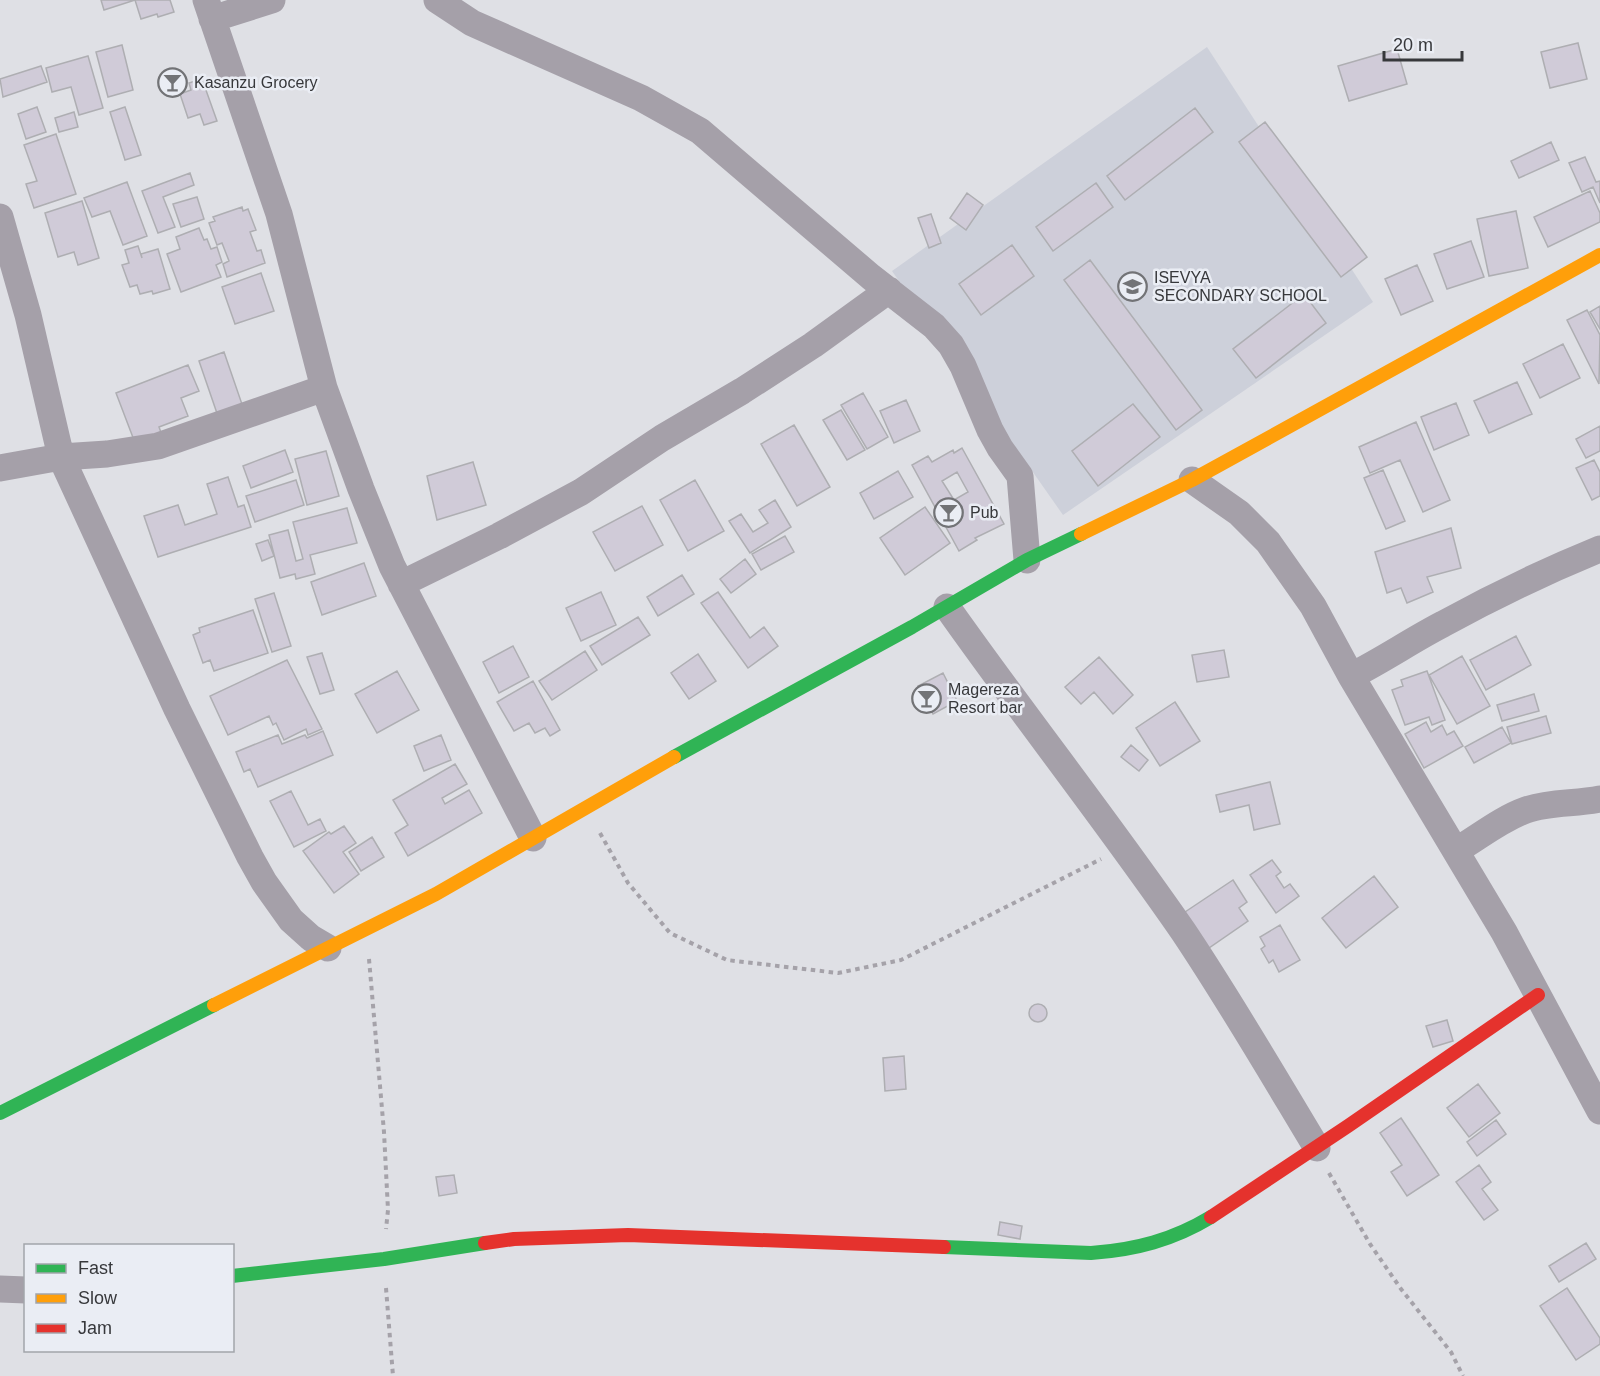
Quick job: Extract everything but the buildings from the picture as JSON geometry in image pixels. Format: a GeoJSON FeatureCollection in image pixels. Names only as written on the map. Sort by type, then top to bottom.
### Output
{"type":"FeatureCollection","features":[{"type":"Feature","properties":{"kind":"street"},"geometry":{"type":"LineString","coordinates":[[272,0],[209,10],[279,214],[324,388],[392,566],[533,838]]}},
{"type":"Feature","properties":{"kind":"street"},"geometry":{"type":"LineString","coordinates":[[437,0],[472,23],[632,94],[700,131],[934,327],[951,345],[963,366],[990,430],[1020,476],[1027,560]]}},
{"type":"Feature","properties":{"kind":"street"},"geometry":{"type":"LineString","coordinates":[[0,217],[5,250],[28,315],[61,457],[177,709],[250,857],[264,882],[291,920],[311,938],[328,948]]}},
{"type":"Feature","properties":{"kind":"street"},"geometry":{"type":"LineString","coordinates":[[0,1113],[436,894],[586,807],[947,607],[1027,560],[1192,480],[1600,255]]}},
{"type":"Feature","properties":{"kind":"street"},"geometry":{"type":"LineString","coordinates":[[401,584],[499,536],[581,492],[662,438],[742,391],[813,345],[889,290]]}},
{"type":"Feature","properties":{"kind":"street"},"geometry":{"type":"LineString","coordinates":[[0,468],[61,457],[107,454],[158,446],[324,388]]}},
{"type":"Feature","properties":{"kind":"street"},"geometry":{"type":"LineString","coordinates":[[1192,480],[1239,513],[1268,542],[1313,606],[1351,676],[1456,850],[1538,994],[1600,1111]]}},
{"type":"Feature","properties":{"kind":"street"},"geometry":{"type":"LineString","coordinates":[[1351,676],[1390,656],[1441,625],[1540,574],[1600,549]]}},
{"type":"Feature","properties":{"kind":"street"},"geometry":{"type":"LineString","coordinates":[[947,607],[999,681],[1066,768],[1215,979],[1316,1149]]}},
{"type":"Feature","properties":{"kind":"street"},"geometry":{"type":"LineString","coordinates":[[1456,850],[1526,810],[1600,799]]}},
{"type":"Feature","properties":{"kind":"street"},"geometry":{"type":"LineString","coordinates":[[234,1276],[384,1259],[514,1239],[628,1234],[1091,1253],[1121,1251],[1179,1235],[1203,1222],[1316,1149],[1538,994]]}},
{"type":"Feature","properties":{"kind":"street"},"geometry":{"type":"LineString","coordinates":[[0,1289],[24,1290]]}},
{"type":"Feature","properties":{"kind":"path"},"geometry":{"type":"LineString","coordinates":[[586,807],[628,883],[670,933],[727,960],[838,973],[901,960],[1123,848]]}},
{"type":"Feature","properties":{"kind":"path"},"geometry":{"type":"LineString","coordinates":[[366,928],[384,1132],[388,1210],[384,1259],[393,1376]]}},
{"type":"Feature","properties":{"kind":"path"},"geometry":{"type":"LineString","coordinates":[[1316,1149],[1370,1244],[1401,1289],[1451,1352],[1463,1376]]}},
{"type":"Feature","properties":{"kind":"shaded area","name":"ISEVYA SECONDARY SCHOOL"},"geometry":{"type":"Polygon","coordinates":[[[1207,47],[1373,302],[1063,515],[892,271],[1207,47]]]}},
{"type":"Feature","properties":{"kind":"traffic: fast"},"geometry":{"type":"LineString","coordinates":[[674,757],[912,627],[1027,560],[1081,534]]}},
{"type":"Feature","properties":{"kind":"traffic: fast"},"geometry":{"type":"LineString","coordinates":[[0,1113],[214,1005]]}},
{"type":"Feature","properties":{"kind":"traffic: fast"},"geometry":{"type":"LineString","coordinates":[[944,1247],[1107,1252],[1168,1238],[1211,1217]]}},
{"type":"Feature","properties":{"kind":"traffic: fast"},"geometry":{"type":"LineString","coordinates":[[234,1276],[384,1259],[485,1243]]}},
{"type":"Feature","properties":{"kind":"traffic: slow"},"geometry":{"type":"LineString","coordinates":[[1081,534],[1192,480],[1600,255]]}},
{"type":"Feature","properties":{"kind":"traffic: slow"},"geometry":{"type":"LineString","coordinates":[[214,1005],[436,894],[674,757]]}},
{"type":"Feature","properties":{"kind":"traffic: jam"},"geometry":{"type":"LineString","coordinates":[[1211,1217],[1538,995]]}},
{"type":"Feature","properties":{"kind":"traffic: jam"},"geometry":{"type":"LineString","coordinates":[[485,1243],[514,1239],[628,1235],[944,1247]]}},
{"type":"Feature","properties":{"kind":"place","name":"Kasanzu Grocery"},"geometry":{"type":"Point","coordinates":[173,82]}},
{"type":"Feature","properties":{"kind":"place","name":"ISEVYA SECONDARY SCHOOL"},"geometry":{"type":"Point","coordinates":[1133,286]}},
{"type":"Feature","properties":{"kind":"place","name":"Pub"},"geometry":{"type":"Point","coordinates":[949,512]}},
{"type":"Feature","properties":{"kind":"place","name":"Magereza Resort bar"},"geometry":{"type":"Point","coordinates":[927,698]}}]}
